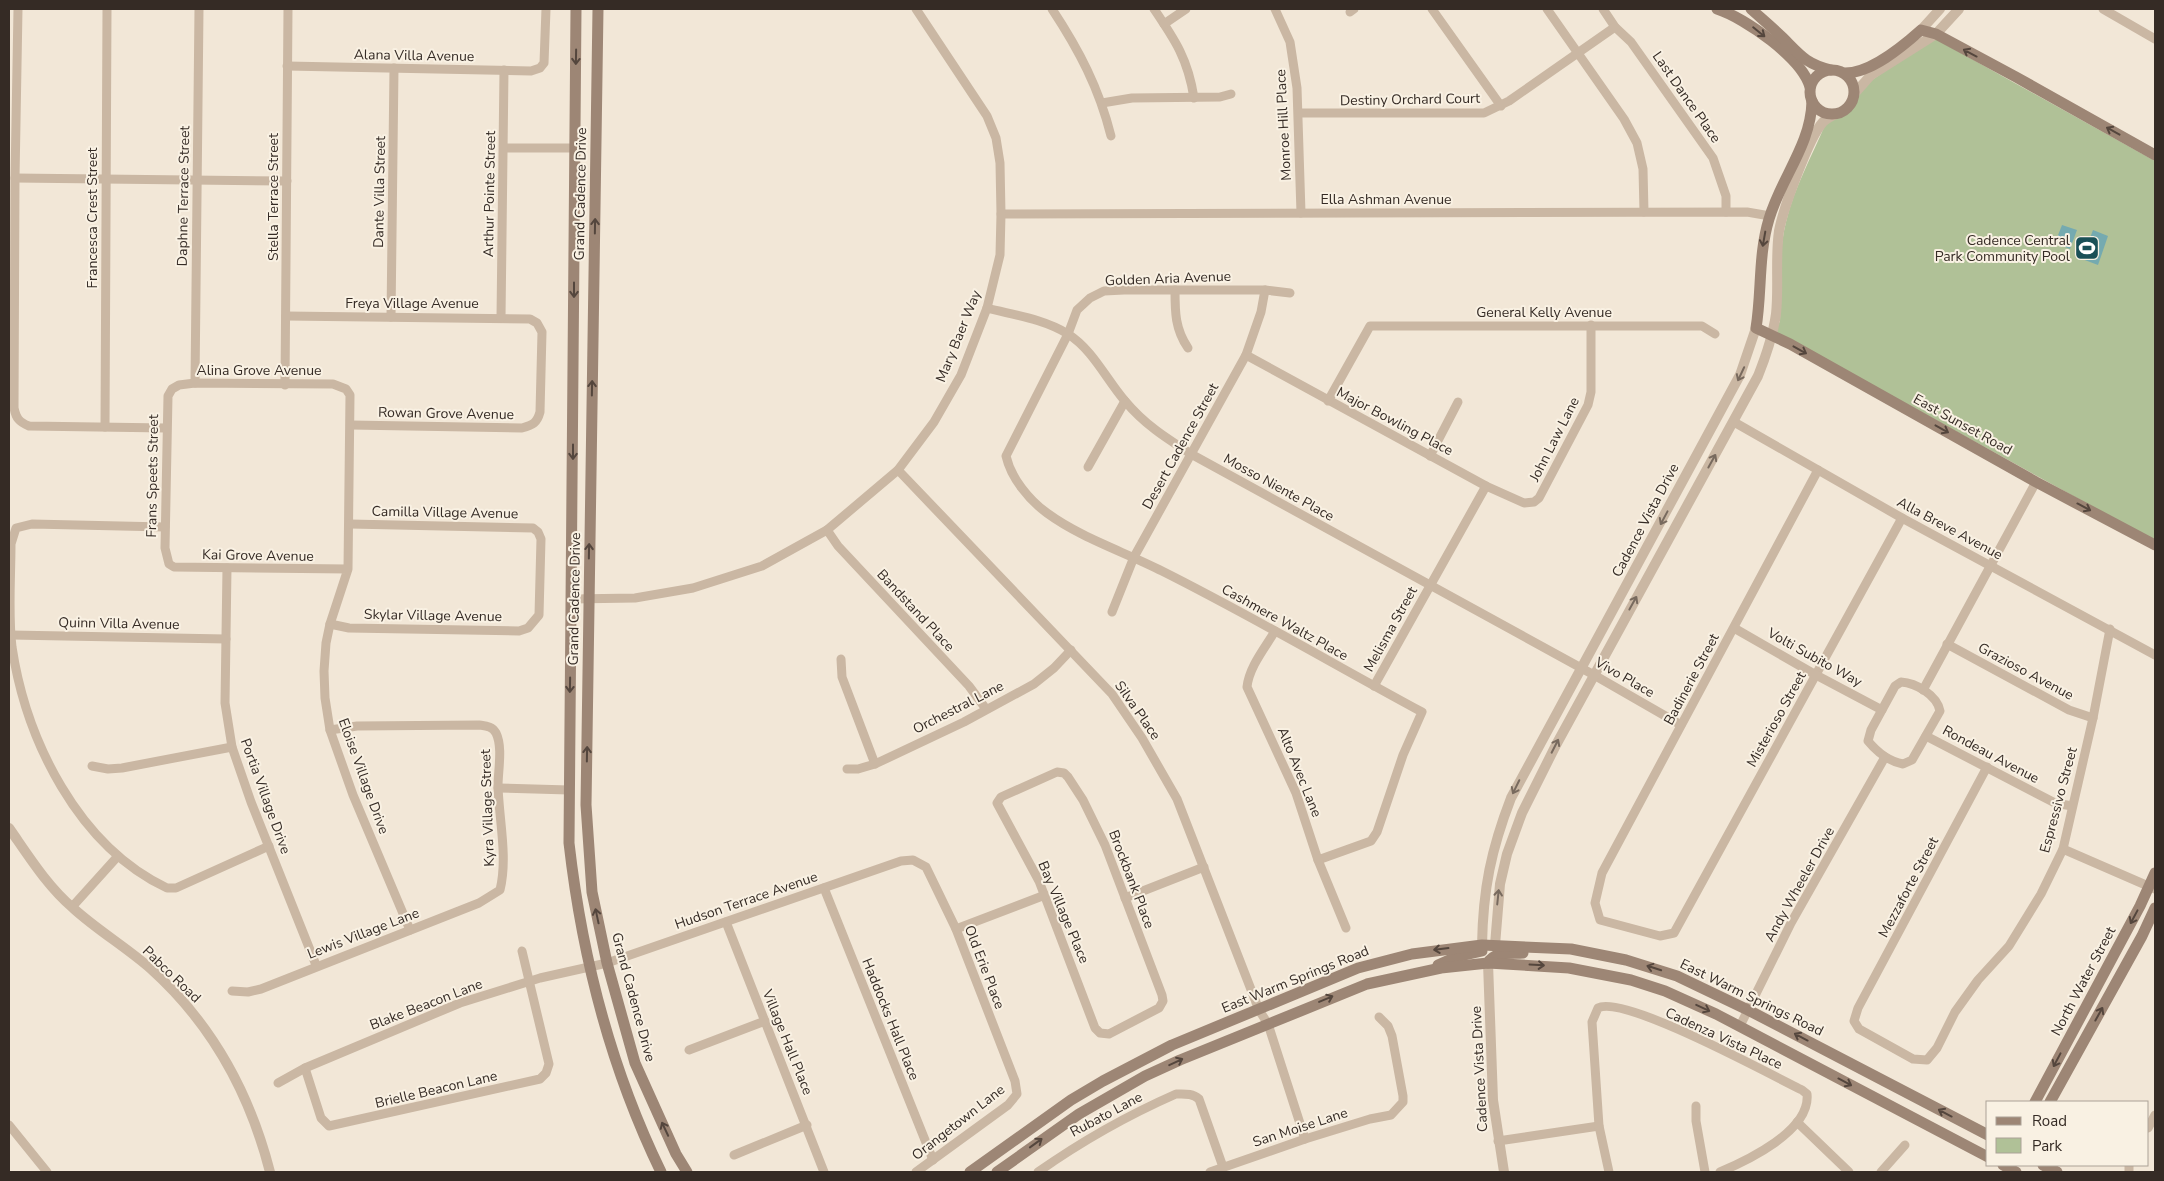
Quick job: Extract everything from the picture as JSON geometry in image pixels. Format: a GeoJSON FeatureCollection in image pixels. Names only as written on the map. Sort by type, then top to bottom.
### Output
{"type":"FeatureCollection","features":[{"type":"Feature","properties":{"kind":"main road","name":"Grand Cadence Drive"},"geometry":{"type":"LineString","coordinates":[[576,9],[569,843],[574,890],[589,969],[614,1056],[639,1127],[661,1172]]}},
{"type":"Feature","properties":{"kind":"main road","name":"Grand Cadence Drive"},"geometry":{"type":"LineString","coordinates":[[598,9],[586,805],[592,892],[607,964],[635,1063],[676,1154],[687,1172]]}},
{"type":"Feature","properties":{"kind":"main road"},"geometry":{"type":"LineString","coordinates":[[1717,9],[1729,13],[1752,26],[1792,60],[1807,76],[1812,101],[1822,112],[1836,114],[1849,107],[1855,93],[1851,79],[1845,74],[1818,67],[1797,54],[1783,38],[1751,9]]}},
{"type":"Feature","properties":{"kind":"main road"},"geometry":{"type":"LineString","coordinates":[[1845,74],[1857,72],[1875,63],[1900,47],[1921,30],[1936,34],[2155,155]]}},
{"type":"Feature","properties":{"kind":"main road"},"geometry":{"type":"LineString","coordinates":[[1810,87],[1818,75],[1831,70]]}},
{"type":"Feature","properties":{"kind":"main road","name":"Cadence Vista Drive"},"geometry":{"type":"LineString","coordinates":[[1756,328],[1760,308],[1761,260],[1770,216],[1809,129],[1812,101]]}},
{"type":"Feature","properties":{"kind":"main road","name":"East Sunset Road"},"geometry":{"type":"LineString","coordinates":[[1756,328],[1772,334],[2036,482],[2155,545]]}},
{"type":"Feature","properties":{"kind":"main road","name":"North Water Street"},"geometry":{"type":"LineString","coordinates":[[2035,1101],[2152,887],[2155,873]]}},
{"type":"Feature","properties":{"kind":"main road"},"geometry":{"type":"LineString","coordinates":[[2051,1101],[2137,945],[2155,908]]}},
{"type":"Feature","properties":{"kind":"main road","name":"East Warm Springs Road"},"geometry":{"type":"LineString","coordinates":[[970,1172],[1037,1123],[1103,1081],[1172,1045],[1332,978],[1385,960],[1439,950],[1482,945],[1571,949],[1626,960],[1659,970],[1699,985],[1986,1134]]}},
{"type":"Feature","properties":{"kind":"main road"},"geometry":{"type":"LineString","coordinates":[[1430,970],[1456,957],[1480,952],[1495,946]]}},
{"type":"Feature","properties":{"kind":"main road"},"geometry":{"type":"LineString","coordinates":[[1488,963],[1495,956],[1503,954],[1571,949]]}},
{"type":"Feature","properties":{"kind":"main road"},"geometry":{"type":"LineString","coordinates":[[997,1172],[1047,1136],[1111,1095],[1180,1060],[1367,984],[1430,970],[1488,963],[1569,968],[1631,980],[1692,1003],[1740,1026],[1986,1156]]}},
{"type":"Feature","properties":{"kind":"main road"},"geometry":{"type":"LineString","coordinates":[[2045,1166],[2057,1172]]}},
{"type":"Feature","properties":{"kind":"main road"},"geometry":{"type":"LineString","coordinates":[[1994,1172],[2009,1168]]}},
{"type":"Feature","properties":{"kind":"street"},"geometry":{"type":"LineString","coordinates":[[18,9],[15,178],[14,408],[16,418],[21,423],[29,426],[166,428]]}},
{"type":"Feature","properties":{"kind":"street","name":"Francesca Crest Street"},"geometry":{"type":"LineString","coordinates":[[105,428],[107,9]]}},
{"type":"Feature","properties":{"kind":"street","name":"Daphne Terrace Street"},"geometry":{"type":"LineString","coordinates":[[195,383],[199,9]]}},
{"type":"Feature","properties":{"kind":"street","name":"Stella Terrace Street"},"geometry":{"type":"LineString","coordinates":[[285,385],[288,9]]}},
{"type":"Feature","properties":{"kind":"street","name":"Alana Villa Avenue"},"geometry":{"type":"LineString","coordinates":[[287,66],[531,71],[540,68],[544,63],[546,53],[546,9]]}},
{"type":"Feature","properties":{"kind":"street","name":"Mary Baer Way"},"geometry":{"type":"LineString","coordinates":[[572,599],[635,598],[693,588],[762,566],[827,530],[898,470],[934,422],[961,375],[987,308],[1000,255],[1000,163],[996,138],[987,116],[916,9]]}},
{"type":"Feature","properties":{"kind":"street"},"geometry":{"type":"LineString","coordinates":[[1052,9],[1085,62],[1102,103],[1111,136]]}},
{"type":"Feature","properties":{"kind":"street"},"geometry":{"type":"LineString","coordinates":[[1154,9],[1177,42],[1190,72],[1194,98]]}},
{"type":"Feature","properties":{"kind":"street"},"geometry":{"type":"LineString","coordinates":[[1164,24],[1186,9]]}},
{"type":"Feature","properties":{"kind":"street","name":"Monroe Hill Place"},"geometry":{"type":"LineString","coordinates":[[1274,9],[1290,42],[1297,88],[1301,213]]}},
{"type":"Feature","properties":{"kind":"street"},"geometry":{"type":"LineString","coordinates":[[1432,9],[1501,106]]}},
{"type":"Feature","properties":{"kind":"street"},"geometry":{"type":"LineString","coordinates":[[1547,9],[1624,119],[1637,143],[1643,169],[1644,212]]}},
{"type":"Feature","properties":{"kind":"street","name":"Last Dance Place"},"geometry":{"type":"LineString","coordinates":[[1603,9],[1615,27],[1632,42],[1713,158],[1726,196],[1726,212]]}},
{"type":"Feature","properties":{"kind":"street"},"geometry":{"type":"LineString","coordinates":[[1921,30],[1940,9]]}},
{"type":"Feature","properties":{"kind":"street"},"geometry":{"type":"LineString","coordinates":[[1855,93],[1870,76],[1913,51],[1936,34],[1959,9]]}},
{"type":"Feature","properties":{"kind":"street"},"geometry":{"type":"LineString","coordinates":[[2103,9],[2155,39]]}},
{"type":"Feature","properties":{"kind":"street","name":"Destiny Orchard Court"},"geometry":{"type":"LineString","coordinates":[[1299,113],[1484,113],[1501,106],[1615,27]]}},
{"type":"Feature","properties":{"kind":"street","name":"Dante Villa Street"},"geometry":{"type":"LineString","coordinates":[[391,317],[394,68]]}},
{"type":"Feature","properties":{"kind":"street","name":"Arthur Pointe Street"},"geometry":{"type":"LineString","coordinates":[[501,318],[504,70]]}},
{"type":"Feature","properties":{"kind":"street"},"geometry":{"type":"LineString","coordinates":[[1102,103],[1132,98],[1220,98],[1231,94]]}},
{"type":"Feature","properties":{"kind":"street"},"geometry":{"type":"LineString","coordinates":[[1495,946],[1500,884],[1506,854],[1514,833],[1556,745],[1758,376],[1772,334],[1777,301],[1777,258],[1782,218],[1792,188],[1818,130],[1825,120],[1836,114]]}},
{"type":"Feature","properties":{"kind":"street"},"geometry":{"type":"LineString","coordinates":[[504,148],[575,148]]}},
{"type":"Feature","properties":{"kind":"street"},"geometry":{"type":"LineString","coordinates":[[15,178],[286,181]]}},
{"type":"Feature","properties":{"kind":"street","name":"Ella Ashman Avenue"},"geometry":{"type":"LineString","coordinates":[[1001,214],[1747,212],[1770,216]]}},
{"type":"Feature","properties":{"kind":"street"},"geometry":{"type":"LineString","coordinates":[[1175,290],[1176,320],[1182,339],[1188,348]]}},
{"type":"Feature","properties":{"kind":"street","name":"Golden Aria Avenue"},"geometry":{"type":"LineString","coordinates":[[1134,557],[1078,531],[1047,513],[1029,497],[1009,467],[1006,456],[1068,334],[1077,310],[1090,298],[1104,291],[1265,290],[1290,293]]}},
{"type":"Feature","properties":{"kind":"street","name":"Desert Cadence Street"},"geometry":{"type":"LineString","coordinates":[[1112,612],[1134,557],[1246,355],[1261,312],[1265,290]]}},
{"type":"Feature","properties":{"kind":"street","name":"Mosso Niente Place"},"geometry":{"type":"LineString","coordinates":[[987,308],[1045,323],[1068,334],[1085,347],[1125,401],[1152,429],[1191,454],[1582,668]]}},
{"type":"Feature","properties":{"kind":"street","name":"Freya Village Avenue"},"geometry":{"type":"LineString","coordinates":[[286,316],[530,319],[537,323],[542,332],[540,412],[538,420]]}},
{"type":"Feature","properties":{"kind":"street","name":"John Law Lane"},"geometry":{"type":"LineString","coordinates":[[1534,502],[1539,498],[1588,405],[1591,392],[1591,325]]}},
{"type":"Feature","properties":{"kind":"street","name":"General Kelly Avenue"},"geometry":{"type":"LineString","coordinates":[[1328,400],[1370,326],[1702,326],[1715,334]]}},
{"type":"Feature","properties":{"kind":"street","name":"Cadence Vista Drive"},"geometry":{"type":"LineString","coordinates":[[1482,945],[1486,878],[1498,833],[1526,768],[1740,375],[1756,328]]}},
{"type":"Feature","properties":{"kind":"street","name":"Major Bowling Place"},"geometry":{"type":"LineString","coordinates":[[1246,355],[1486,486],[1524,503],[1534,502]]}},
{"type":"Feature","properties":{"kind":"street","name":"Alina Grove Avenue"},"geometry":{"type":"LineString","coordinates":[[172,389],[179,385],[195,383],[333,384],[346,389]]}},
{"type":"Feature","properties":{"kind":"street","name":"Frans Speets Street"},"geometry":{"type":"LineString","coordinates":[[169,564],[166,553],[165,528],[166,428],[168,396],[172,389]]}},
{"type":"Feature","properties":{"kind":"street","name":"Eloise Village Drive"},"geometry":{"type":"LineString","coordinates":[[346,389],[350,395],[351,425],[348,569],[330,624],[324,671],[325,698],[330,730],[353,795],[410,930]]}},
{"type":"Feature","properties":{"kind":"street"},"geometry":{"type":"LineString","coordinates":[[1088,467],[1125,401]]}},
{"type":"Feature","properties":{"kind":"street"},"geometry":{"type":"LineString","coordinates":[[1430,456],[1458,402]]}},
{"type":"Feature","properties":{"kind":"street","name":"Rowan Grove Avenue"},"geometry":{"type":"LineString","coordinates":[[351,425],[522,428],[532,425],[538,420]]}},
{"type":"Feature","properties":{"kind":"street","name":"Alla Breve Avenue"},"geometry":{"type":"LineString","coordinates":[[1734,422],[1902,518],[2155,655]]}},
{"type":"Feature","properties":{"kind":"street","name":"Silva Place"},"geometry":{"type":"LineString","coordinates":[[898,470],[1112,694],[1142,738],[1177,799],[1259,1010],[1268,1024],[1305,1139]]}},
{"type":"Feature","properties":{"kind":"street","name":"Badinerie Street"},"geometry":{"type":"LineString","coordinates":[[1595,903],[1602,873],[1818,470]]}},
{"type":"Feature","properties":{"kind":"street"},"geometry":{"type":"LineString","coordinates":[[1923,690],[2036,482]]}},
{"type":"Feature","properties":{"kind":"street","name":"Melisma Street"},"geometry":{"type":"LineString","coordinates":[[1374,686],[1486,486]]}},
{"type":"Feature","properties":{"kind":"street","name":"Misterioso Street"},"geometry":{"type":"LineString","coordinates":[[1595,903],[1600,920],[1660,936],[1674,932],[1902,518]]}},
{"type":"Feature","properties":{"kind":"street"},"geometry":{"type":"LineString","coordinates":[[165,528],[32,524],[16,528],[11,544],[11,635],[21,687],[38,744],[62,788],[86,822],[118,856],[167,888],[176,888],[269,846]]}},
{"type":"Feature","properties":{"kind":"street","name":"Camilla Village Avenue"},"geometry":{"type":"LineString","coordinates":[[350,524],[533,528],[538,532],[541,539],[539,615],[534,623]]}},
{"type":"Feature","properties":{"kind":"street","name":"Bandstand Place"},"geometry":{"type":"LineString","coordinates":[[827,530],[838,546],[969,686],[986,709]]}},
{"type":"Feature","properties":{"kind":"street","name":"Cashmere Waltz Place"},"geometry":{"type":"LineString","coordinates":[[1134,557],[1275,631],[1422,712],[1403,754],[1377,832],[1371,841],[1318,860]]}},
{"type":"Feature","properties":{"kind":"street","name":"Kai Grove Avenue"},"geometry":{"type":"LineString","coordinates":[[169,564],[174,567],[348,569]]}},
{"type":"Feature","properties":{"kind":"street","name":"Portia Village Drive"},"geometry":{"type":"LineString","coordinates":[[227,568],[225,703],[232,747],[316,966]]}},
{"type":"Feature","properties":{"kind":"street","name":"Skylar Village Avenue"},"geometry":{"type":"LineString","coordinates":[[330,624],[349,628],[519,631],[534,623]]}},
{"type":"Feature","properties":{"kind":"street","name":"Volti Subito Way"},"geometry":{"type":"LineString","coordinates":[[1734,628],[1882,710]]}},
{"type":"Feature","properties":{"kind":"street","name":"Espressivo Street"},"geometry":{"type":"LineString","coordinates":[[1927,1060],[1937,1048],[1955,1012],[1978,980],[2009,946],[2042,894],[2063,848],[2093,718],[2110,630]]}},
{"type":"Feature","properties":{"kind":"street","name":"Alto Avec Lane"},"geometry":{"type":"LineString","coordinates":[[1275,631],[1256,664],[1248,680],[1247,687],[1296,793],[1318,860],[1346,928]]}},
{"type":"Feature","properties":{"kind":"street","name":"Quinn Villa Avenue"},"geometry":{"type":"LineString","coordinates":[[11,635],[226,639]]}},
{"type":"Feature","properties":{"kind":"street","name":"Grazioso Avenue"},"geometry":{"type":"LineString","coordinates":[[1947,644],[2069,710],[2093,718]]}},
{"type":"Feature","properties":{"kind":"street","name":"Orchestral Lane"},"geometry":{"type":"LineString","coordinates":[[847,769],[858,769],[875,764],[1034,684],[1054,668],[1071,650]]}},
{"type":"Feature","properties":{"kind":"street"},"geometry":{"type":"LineString","coordinates":[[841,659],[842,677],[875,764]]}},
{"type":"Feature","properties":{"kind":"street","name":"Vivo Place"},"geometry":{"type":"LineString","coordinates":[[1582,668],[1681,725]]}},
{"type":"Feature","properties":{"kind":"street"},"geometry":{"type":"LineString","coordinates":[[1907,682],[1923,690],[1937,701],[1940,711],[1926,736],[1908,763],[1897,762],[1885,757],[1868,741],[1868,736],[1882,710],[1897,684],[1907,682]]}},
{"type":"Feature","properties":{"kind":"street","name":"Kyra Village Street"},"geometry":{"type":"LineString","coordinates":[[330,730],[385,726],[479,725],[491,727],[496,732],[498,743],[498,788],[503,862],[500,890]]}},
{"type":"Feature","properties":{"kind":"street","name":"Rondeau Avenue"},"geometry":{"type":"LineString","coordinates":[[1926,736],[2055,803],[2072,806]]}},
{"type":"Feature","properties":{"kind":"street"},"geometry":{"type":"LineString","coordinates":[[92,766],[108,769],[122,768],[232,747]]}},
{"type":"Feature","properties":{"kind":"street","name":"Andy Wheeler Drive"},"geometry":{"type":"LineString","coordinates":[[1740,1026],[1791,923],[1885,757]]}},
{"type":"Feature","properties":{"kind":"street","name":"Mezzaforte Street"},"geometry":{"type":"LineString","coordinates":[[1927,1060],[1913,1059],[1859,1029],[1854,1021],[1858,1008],[1987,768]]}},
{"type":"Feature","properties":{"kind":"street","name":"Brockbank Place"},"geometry":{"type":"LineString","coordinates":[[997,803],[1001,797],[1057,772],[1064,773],[1083,800],[1094,822],[1125,898],[1163,1001]]}},
{"type":"Feature","properties":{"kind":"street"},"geometry":{"type":"LineString","coordinates":[[498,788],[568,790]]}},
{"type":"Feature","properties":{"kind":"street","name":"Bay Village Place"},"geometry":{"type":"LineString","coordinates":[[997,803],[1044,895],[1095,1028],[1100,1033],[1109,1034],[1159,1008],[1163,1001]]}},
{"type":"Feature","properties":{"kind":"street","name":"Pabco Road"},"geometry":{"type":"LineString","coordinates":[[9,828],[51,885],[72,907],[150,968],[182,1000],[218,1045],[247,1100],[270,1172]]}},
{"type":"Feature","properties":{"kind":"street"},"geometry":{"type":"LineString","coordinates":[[2063,848],[2152,887]]}},
{"type":"Feature","properties":{"kind":"street"},"geometry":{"type":"LineString","coordinates":[[72,907],[118,856]]}},
{"type":"Feature","properties":{"kind":"street","name":"Hudson Terrace Avenue"},"geometry":{"type":"LineString","coordinates":[[589,969],[901,861],[913,860]]}},
{"type":"Feature","properties":{"kind":"street","name":"Old Erie Place"},"geometry":{"type":"LineString","coordinates":[[913,860],[926,867],[956,929],[1015,1081],[1017,1094]]}},
{"type":"Feature","properties":{"kind":"street"},"geometry":{"type":"LineString","coordinates":[[1125,898],[1204,867]]}},
{"type":"Feature","properties":{"kind":"street","name":"Haddocks Hall Place"},"geometry":{"type":"LineString","coordinates":[[824,888],[933,1160]]}},
{"type":"Feature","properties":{"kind":"street","name":"Lewis Village Lane"},"geometry":{"type":"LineString","coordinates":[[232,991],[248,992],[261,988],[479,904],[500,890]]}},
{"type":"Feature","properties":{"kind":"street"},"geometry":{"type":"LineString","coordinates":[[956,929],[1044,895]]}},
{"type":"Feature","properties":{"kind":"street","name":"Village Hall Place"},"geometry":{"type":"LineString","coordinates":[[726,922],[824,1172]]}},
{"type":"Feature","properties":{"kind":"street"},"geometry":{"type":"LineString","coordinates":[[522,951],[530,981]]}},
{"type":"Feature","properties":{"kind":"street","name":"Cadence Vista Drive"},"geometry":{"type":"LineString","coordinates":[[1488,963],[1493,1100],[1504,1172]]}},
{"type":"Feature","properties":{"kind":"street","name":"Blake Beacon Lane"},"geometry":{"type":"LineString","coordinates":[[278,1083],[304,1068],[460,1004],[530,981],[589,969]]}},
{"type":"Feature","properties":{"kind":"street","name":"Brielle Beacon Lane"},"geometry":{"type":"LineString","coordinates":[[304,1068],[321,1118],[329,1126],[540,1079],[546,1072],[549,1064],[530,981]]}},
{"type":"Feature","properties":{"kind":"street","name":"Cadenza Vista Place"},"geometry":{"type":"LineString","coordinates":[[1599,1126],[1592,1022],[1598,1008],[1607,1005],[1683,1031],[1802,1090],[1807,1094],[1806,1105],[1797,1122]]}},
{"type":"Feature","properties":{"kind":"street","name":"San Moise Lane"},"geometry":{"type":"LineString","coordinates":[[1210,1172],[1305,1139],[1370,1119],[1391,1115],[1397,1110],[1403,1096],[1392,1036],[1388,1026],[1379,1017]]}},
{"type":"Feature","properties":{"kind":"street"},"geometry":{"type":"LineString","coordinates":[[689,1050],[765,1021]]}},
{"type":"Feature","properties":{"kind":"street","name":"Orangetown Lane"},"geometry":{"type":"LineString","coordinates":[[916,1172],[1008,1104],[1017,1094]]}},
{"type":"Feature","properties":{"kind":"street","name":"Rubato Lane"},"geometry":{"type":"LineString","coordinates":[[1038,1172],[1076,1145],[1128,1116],[1176,1094],[1193,1094],[1199,1100],[1223,1167]]}},
{"type":"Feature","properties":{"kind":"street"},"geometry":{"type":"LineString","coordinates":[[1696,1106],[1696,1121],[1705,1172]]}},
{"type":"Feature","properties":{"kind":"street"},"geometry":{"type":"LineString","coordinates":[[2149,1126],[2155,1114]]}},
{"type":"Feature","properties":{"kind":"street"},"geometry":{"type":"LineString","coordinates":[[1720,1172],[1754,1156],[1782,1137],[1797,1122],[1849,1172]]}},
{"type":"Feature","properties":{"kind":"street"},"geometry":{"type":"LineString","coordinates":[[9,1125],[47,1172]]}},
{"type":"Feature","properties":{"kind":"street"},"geometry":{"type":"LineString","coordinates":[[734,1155],[806,1125]]}},
{"type":"Feature","properties":{"kind":"street"},"geometry":{"type":"LineString","coordinates":[[1498,1141],[1599,1126],[1609,1172]]}},
{"type":"Feature","properties":{"kind":"street"},"geometry":{"type":"LineString","coordinates":[[1881,1172],[1905,1145]]}},
{"type":"Feature","properties":{"kind":"green space"},"geometry":{"type":"Polygon","coordinates":[[[1934,38],[2155,161],[2155,541],[1776,332],[1777,324],[1780,322],[1783,234],[1789,209],[1798,185],[1825,125],[1831,118],[1851,108],[1859,93],[1869,82],[1934,38]]]}},
{"type":"Feature","properties":{"kind":"water"},"geometry":{"type":"Polygon","coordinates":[[[2062,225],[2077,230],[2070,249],[2055,243],[2062,225]]]}},
{"type":"Feature","properties":{"kind":"water"},"geometry":{"type":"Polygon","coordinates":[[[2093,230],[2108,236],[2098,265],[2082,259],[2093,230]]]}},
{"type":"Feature","properties":{"kind":"place","name":"Cadence Central Park Community Pool"},"geometry":{"type":"Point","coordinates":[2087,248]}}]}
